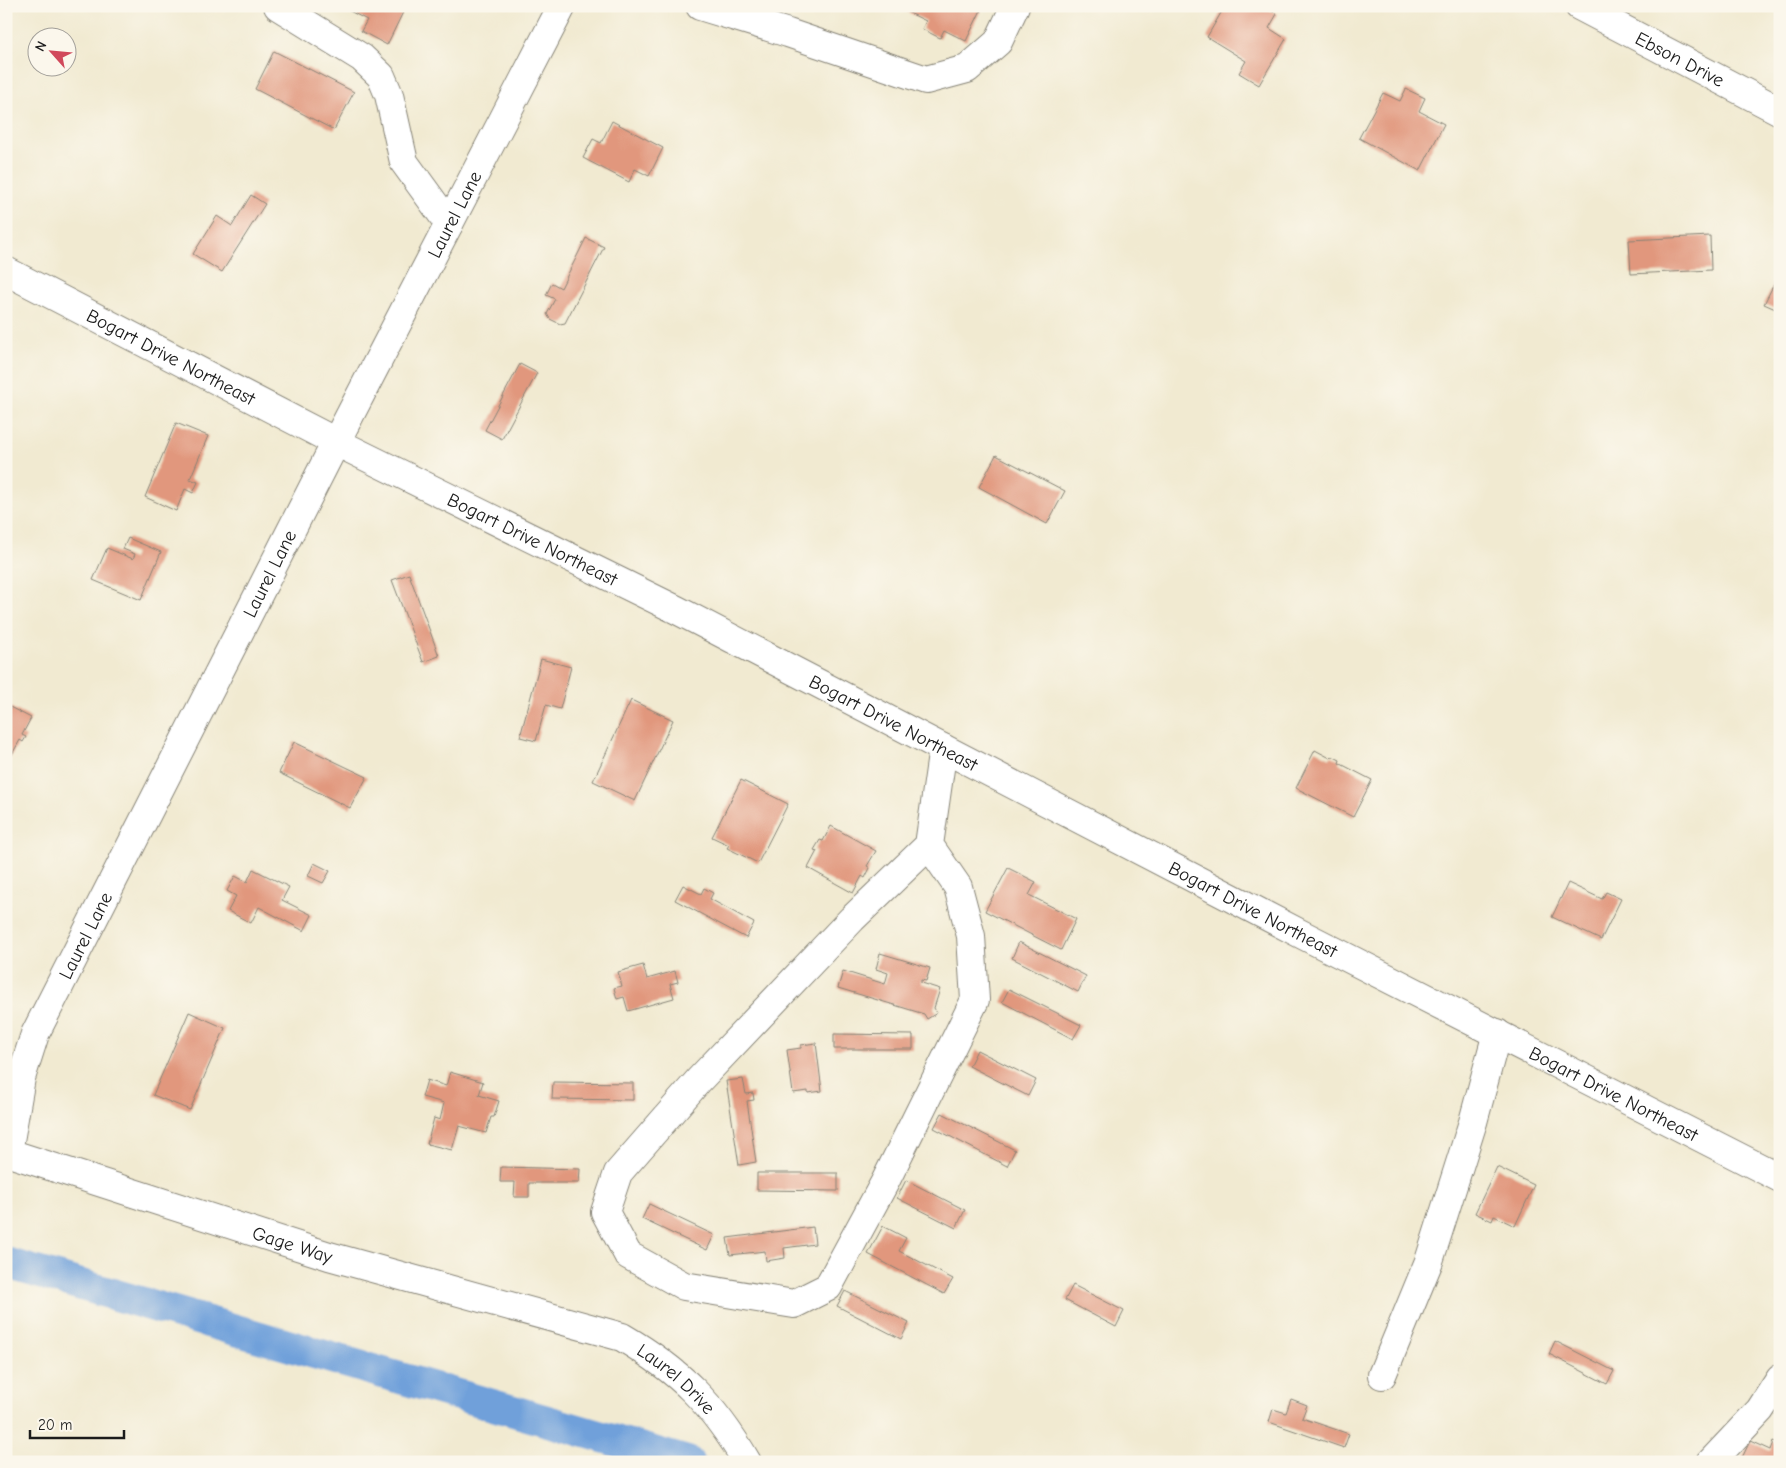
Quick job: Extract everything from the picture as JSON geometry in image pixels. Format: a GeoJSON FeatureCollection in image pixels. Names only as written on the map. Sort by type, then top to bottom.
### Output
{"type":"FeatureCollection","features":[{"type":"Feature","properties":{"kind":"street"},"geometry":{"type":"LineString","coordinates":[[278,6],[362,58],[381,76],[389,95],[404,162],[449,224]]}},
{"type":"Feature","properties":{"kind":"street","name":"Laurel Lane"},"geometry":{"type":"LineString","coordinates":[[7,1152],[20,1078],[35,1034],[336,442],[562,6]]}},
{"type":"Feature","properties":{"kind":"street"},"geometry":{"type":"LineString","coordinates":[[700,6],[788,33],[926,80],[967,69],[998,42],[1015,6]]}},
{"type":"Feature","properties":{"kind":"street","name":"Ebson Drive"},"geometry":{"type":"LineString","coordinates":[[1579,6],[1780,111]]}},
{"type":"Feature","properties":{"kind":"street","name":"Bogart Drive Northeast"},"geometry":{"type":"LineString","coordinates":[[6,271],[336,442],[677,610],[1780,1178]]}},
{"type":"Feature","properties":{"kind":"street"},"geometry":{"type":"LineString","coordinates":[[929,845],[958,887],[970,936],[975,1000],[885,1182],[828,1287],[794,1304],[684,1286],[628,1255],[605,1212],[618,1173],[725,1052],[852,920],[929,845],[943,748]]}},
{"type":"Feature","properties":{"kind":"street"},"geometry":{"type":"LineString","coordinates":[[1382,1375],[1429,1261],[1473,1122],[1496,1033]]}},
{"type":"Feature","properties":{"kind":"street","name":"Gage Way"},"geometry":{"type":"LineString","coordinates":[[7,1152],[328,1256],[584,1326]]}},
{"type":"Feature","properties":{"kind":"street","name":"Laurel Drive"},"geometry":{"type":"LineString","coordinates":[[584,1326],[622,1337],[651,1354],[680,1377],[707,1403],[724,1425],[747,1462]]}},
{"type":"Feature","properties":{"kind":"street"},"geometry":{"type":"LineString","coordinates":[[1711,1462],[1760,1410],[1780,1379]]}},
{"type":"Feature","properties":{"kind":"building"},"geometry":{"type":"Polygon","coordinates":[[[340,6],[406,6],[387,45],[361,31],[367,20],[340,6]]]}},
{"type":"Feature","properties":{"kind":"building"},"geometry":{"type":"Polygon","coordinates":[[[895,6],[983,6],[966,41],[944,30],[940,38],[922,29],[926,21],[895,6]]]}},
{"type":"Feature","properties":{"kind":"building"},"geometry":{"type":"Polygon","coordinates":[[[1225,6],[1264,6],[1277,14],[1269,28],[1286,39],[1259,85],[1239,73],[1246,61],[1207,37],[1225,6]]]}},
{"type":"Feature","properties":{"kind":"building"},"geometry":{"type":"Polygon","coordinates":[[[274,51],[354,92],[334,130],[255,89],[274,51]]]}},
{"type":"Feature","properties":{"kind":"building"},"geometry":{"type":"Polygon","coordinates":[[[1406,89],[1425,98],[1419,111],[1444,124],[1420,171],[1359,138],[1383,93],[1400,101],[1406,89]]]}},
{"type":"Feature","properties":{"kind":"building"},"geometry":{"type":"Polygon","coordinates":[[[612,121],[663,148],[649,176],[635,169],[629,182],[583,158],[593,139],[601,143],[612,121]]]}},
{"type":"Feature","properties":{"kind":"building"},"geometry":{"type":"Polygon","coordinates":[[[251,195],[265,204],[222,272],[193,254],[217,216],[232,226],[251,195]]]}},
{"type":"Feature","properties":{"kind":"building"},"geometry":{"type":"Polygon","coordinates":[[[1710,236],[1711,270],[1631,274],[1629,240],[1710,236]]]}},
{"type":"Feature","properties":{"kind":"building"},"geometry":{"type":"Polygon","coordinates":[[[586,238],[604,247],[565,323],[560,324],[550,319],[547,314],[555,299],[546,295],[552,283],[561,288],[586,238]]]}},
{"type":"Feature","properties":{"kind":"building"},"geometry":{"type":"Polygon","coordinates":[[[1780,272],[1780,311],[1764,304],[1780,272]]]}},
{"type":"Feature","properties":{"kind":"building"},"geometry":{"type":"Polygon","coordinates":[[[520,364],[537,373],[502,439],[485,430],[520,364]]]}},
{"type":"Feature","properties":{"kind":"building"},"geometry":{"type":"Polygon","coordinates":[[[176,423],[208,436],[190,479],[198,482],[193,493],[185,489],[176,511],[145,497],[176,423]]]}},
{"type":"Feature","properties":{"kind":"building"},"geometry":{"type":"Polygon","coordinates":[[[996,455],[1065,491],[1047,524],[979,487],[996,455]]]}},
{"type":"Feature","properties":{"kind":"building"},"geometry":{"type":"Polygon","coordinates":[[[128,538],[161,552],[141,600],[93,580],[107,548],[133,559],[135,554],[123,549],[128,538]]]}},
{"type":"Feature","properties":{"kind":"building"},"geometry":{"type":"Polygon","coordinates":[[[409,574],[439,656],[423,662],[392,580],[409,574]]]}},
{"type":"Feature","properties":{"kind":"building"},"geometry":{"type":"Polygon","coordinates":[[[541,659],[571,667],[560,709],[546,705],[536,741],[520,737],[541,659]]]}},
{"type":"Feature","properties":{"kind":"building"},"geometry":{"type":"Polygon","coordinates":[[[631,700],[673,720],[635,801],[593,781],[631,700]]]}},
{"type":"Feature","properties":{"kind":"building"},"geometry":{"type":"Polygon","coordinates":[[[6,705],[31,718],[22,735],[26,737],[23,742],[20,740],[6,765],[6,705]]]}},
{"type":"Feature","properties":{"kind":"building"},"geometry":{"type":"Polygon","coordinates":[[[294,742],[367,777],[350,808],[279,773],[294,742]]]}},
{"type":"Feature","properties":{"kind":"building"},"geometry":{"type":"Polygon","coordinates":[[[1315,750],[1330,758],[1332,756],[1340,760],[1339,763],[1372,780],[1353,817],[1296,788],[1315,750]]]}},
{"type":"Feature","properties":{"kind":"building"},"geometry":{"type":"Polygon","coordinates":[[[741,780],[788,804],[758,863],[727,848],[729,845],[712,837],[741,780]]]}},
{"type":"Feature","properties":{"kind":"building"},"geometry":{"type":"Polygon","coordinates":[[[831,826],[876,851],[867,866],[870,868],[865,878],[862,876],[853,893],[808,868],[817,851],[814,850],[820,840],[823,841],[831,826]]]}},
{"type":"Feature","properties":{"kind":"building"},"geometry":{"type":"Polygon","coordinates":[[[314,863],[330,871],[323,883],[308,876],[314,863]]]}},
{"type":"Feature","properties":{"kind":"building"},"geometry":{"type":"Polygon","coordinates":[[[1008,868],[1036,882],[1029,895],[1076,919],[1061,950],[985,911],[1008,868]]]}},
{"type":"Feature","properties":{"kind":"building"},"geometry":{"type":"Polygon","coordinates":[[[253,869],[289,887],[282,900],[312,915],[304,931],[259,907],[251,923],[228,911],[236,896],[227,891],[235,876],[247,882],[253,869]]]}},
{"type":"Feature","properties":{"kind":"building"},"geometry":{"type":"Polygon","coordinates":[[[1568,883],[1602,899],[1606,892],[1621,899],[1601,940],[1552,917],[1568,883]]]}},
{"type":"Feature","properties":{"kind":"building"},"geometry":{"type":"Polygon","coordinates":[[[683,885],[701,894],[704,888],[713,893],[710,899],[754,923],[746,938],[675,900],[683,885]]]}},
{"type":"Feature","properties":{"kind":"building"},"geometry":{"type":"Polygon","coordinates":[[[1019,942],[1086,976],[1078,992],[1012,958],[1019,942]]]}},
{"type":"Feature","properties":{"kind":"building"},"geometry":{"type":"Polygon","coordinates":[[[880,953],[930,968],[926,981],[921,980],[921,983],[940,989],[934,1008],[937,1013],[927,1019],[924,1014],[838,988],[843,971],[885,984],[888,973],[876,969],[880,953]]]}},
{"type":"Feature","properties":{"kind":"building"},"geometry":{"type":"Polygon","coordinates":[[[643,965],[647,979],[675,971],[678,982],[670,984],[674,998],[628,1011],[624,997],[617,999],[614,988],[622,986],[618,972],[643,965]]]}},
{"type":"Feature","properties":{"kind":"building"},"geometry":{"type":"Polygon","coordinates":[[[1009,989],[1081,1025],[1073,1039],[1002,1002],[1009,989]]]}},
{"type":"Feature","properties":{"kind":"building"},"geometry":{"type":"Polygon","coordinates":[[[189,1012],[225,1028],[190,1110],[153,1095],[189,1012]]]}},
{"type":"Feature","properties":{"kind":"building"},"geometry":{"type":"Polygon","coordinates":[[[834,1034],[913,1035],[913,1049],[834,1049],[834,1034]]]}},
{"type":"Feature","properties":{"kind":"building"},"geometry":{"type":"Polygon","coordinates":[[[816,1043],[822,1091],[793,1093],[787,1050],[801,1048],[801,1045],[816,1043]]]}},
{"type":"Feature","properties":{"kind":"building"},"geometry":{"type":"Polygon","coordinates":[[[977,1050],[1036,1080],[1028,1096],[969,1066],[977,1050]]]}},
{"type":"Feature","properties":{"kind":"building"},"geometry":{"type":"Polygon","coordinates":[[[450,1072],[483,1082],[479,1095],[499,1101],[486,1133],[459,1126],[452,1150],[427,1144],[434,1118],[440,1120],[444,1103],[422,1097],[427,1080],[446,1086],[450,1072]]]}},
{"type":"Feature","properties":{"kind":"building"},"geometry":{"type":"Polygon","coordinates":[[[743,1079],[746,1094],[753,1093],[754,1100],[747,1101],[756,1162],[739,1165],[726,1081],[743,1079]]]}},
{"type":"Feature","properties":{"kind":"building"},"geometry":{"type":"Polygon","coordinates":[[[553,1082],[633,1083],[633,1100],[552,1099],[553,1082]]]}},
{"type":"Feature","properties":{"kind":"building"},"geometry":{"type":"Polygon","coordinates":[[[942,1113],[1015,1150],[1007,1166],[934,1128],[942,1113]]]}},
{"type":"Feature","properties":{"kind":"building"},"geometry":{"type":"Polygon","coordinates":[[[501,1167],[580,1169],[579,1183],[529,1183],[529,1197],[514,1197],[515,1182],[500,1182],[501,1167]]]}},
{"type":"Feature","properties":{"kind":"building"},"geometry":{"type":"Polygon","coordinates":[[[1497,1167],[1534,1185],[1515,1226],[1494,1216],[1492,1221],[1475,1213],[1497,1167]]]}},
{"type":"Feature","properties":{"kind":"building"},"geometry":{"type":"Polygon","coordinates":[[[757,1173],[838,1173],[838,1191],[757,1190],[757,1173]]]}},
{"type":"Feature","properties":{"kind":"building"},"geometry":{"type":"Polygon","coordinates":[[[906,1180],[965,1210],[956,1228],[897,1198],[906,1180]]]}},
{"type":"Feature","properties":{"kind":"building"},"geometry":{"type":"Polygon","coordinates":[[[649,1204],[714,1235],[707,1250],[642,1219],[649,1204]]]}},
{"type":"Feature","properties":{"kind":"building"},"geometry":{"type":"Polygon","coordinates":[[[883,1226],[906,1238],[899,1251],[953,1279],[944,1294],[868,1254],[883,1226]]]}},
{"type":"Feature","properties":{"kind":"building"},"geometry":{"type":"Polygon","coordinates":[[[813,1227],[815,1244],[784,1248],[785,1258],[766,1261],[765,1251],[730,1255],[727,1238],[813,1227]]]}},
{"type":"Feature","properties":{"kind":"building"},"geometry":{"type":"Polygon","coordinates":[[[1073,1285],[1124,1311],[1116,1327],[1065,1300],[1073,1285]]]}},
{"type":"Feature","properties":{"kind":"building"},"geometry":{"type":"Polygon","coordinates":[[[845,1291],[909,1323],[901,1339],[837,1306],[845,1291]]]}},
{"type":"Feature","properties":{"kind":"building"},"geometry":{"type":"Polygon","coordinates":[[[1555,1341],[1614,1371],[1607,1384],[1549,1354],[1555,1341]]]}},
{"type":"Feature","properties":{"kind":"building"},"geometry":{"type":"Polygon","coordinates":[[[1291,1399],[1307,1405],[1302,1418],[1349,1434],[1344,1448],[1269,1422],[1273,1409],[1286,1413],[1291,1399]]]}},
{"type":"Feature","properties":{"kind":"building"},"geometry":{"type":"Polygon","coordinates":[[[1750,1441],[1770,1450],[1773,1442],[1780,1445],[1780,1462],[1740,1462],[1750,1441]]]}},
{"type":"Feature","properties":{"kind":"waterway"},"geometry":{"type":"LineString","coordinates":[[6,1263],[688,1462]]}}]}
